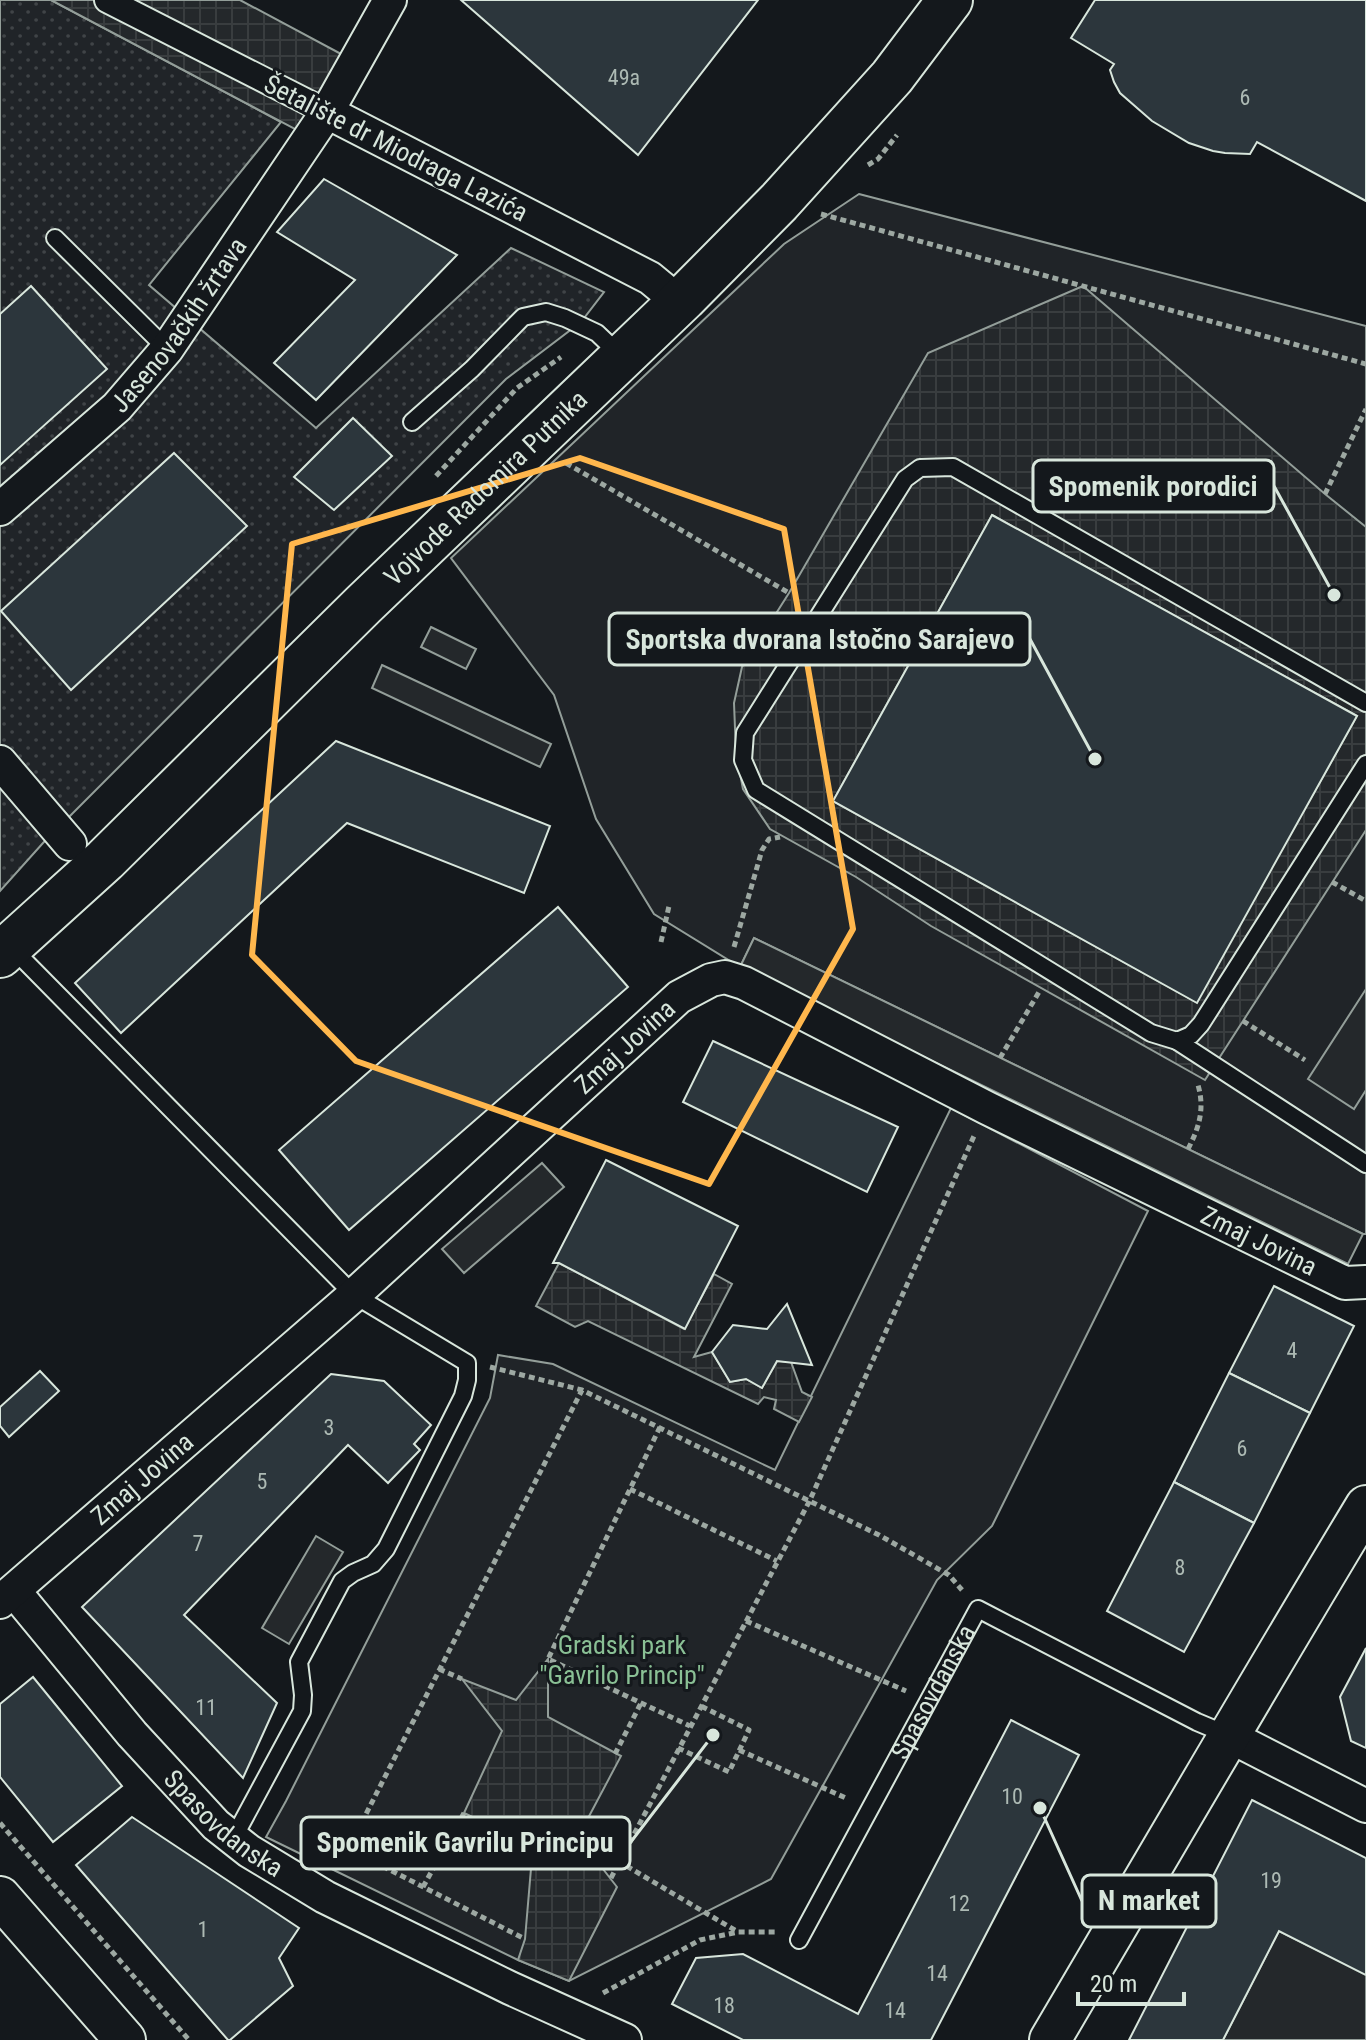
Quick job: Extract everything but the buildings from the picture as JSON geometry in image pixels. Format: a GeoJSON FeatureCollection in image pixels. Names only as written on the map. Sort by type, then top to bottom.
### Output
{"type":"FeatureCollection","features":[{"type":"Feature","properties":{"kind":"main road","name":"Vojvode Radomira Putnika"},"geometry":{"type":"LineString","coordinates":[[5,950],[105,860],[779,202],[892,77],[950,0]]}},
{"type":"Feature","properties":{"kind":"street","name":"Šetalište dr Miodraga Lazića"},"geometry":{"type":"LineString","coordinates":[[107,0],[650,278],[679,302]]}},
{"type":"Feature","properties":{"kind":"street","name":"Jasenovačkih žrtava"},"geometry":{"type":"LineString","coordinates":[[0,509],[117,407],[167,349],[327,112],[390,0]]}},
{"type":"Feature","properties":{"kind":"street"},"geometry":{"type":"LineString","coordinates":[[0,762],[70,844]]}},
{"type":"Feature","properties":{"kind":"street","name":"Zmaj Jovina"},"geometry":{"type":"LineString","coordinates":[[7,1596],[354,1295],[679,997],[711,980],[725,977],[744,983],[987,1108],[1345,1283],[1366,1282]]}},
{"type":"Feature","properties":{"kind":"street"},"geometry":{"type":"LineString","coordinates":[[1050,2040],[1257,1685],[1366,1506]]}},
{"type":"Feature","properties":{"kind":"street","name":"Spasovdanska"},"geometry":{"type":"LineString","coordinates":[[7,1596],[216,1825],[249,1851],[325,1897],[625,2040]]}},
{"type":"Feature","properties":{"kind":"street","name":"Spasovdanska"},"geometry":{"type":"LineString","coordinates":[[1229,1736],[1366,1806]]}},
{"type":"Feature","properties":{"kind":"street"},"geometry":{"type":"LineString","coordinates":[[0,1897],[125,2040]]}},
{"type":"Feature","properties":{"kind":"lane"},"geometry":{"type":"LineString","coordinates":[[55,238],[167,349]]}},
{"type":"Feature","properties":{"kind":"lane"},"geometry":{"type":"LineString","coordinates":[[412,422],[472,369],[523,317],[546,312],[565,318],[597,333],[622,357]]}},
{"type":"Feature","properties":{"kind":"lane"},"geometry":{"type":"LineString","coordinates":[[1366,703],[953,467],[920,468],[905,479],[745,733],[743,760],[756,790],[1151,1033],[1177,1041],[1366,1164]]}},
{"type":"Feature","properties":{"kind":"lane"},"geometry":{"type":"LineString","coordinates":[[1177,1041],[1191,1035],[1201,1024],[1366,764]]}},
{"type":"Feature","properties":{"kind":"lane"},"geometry":{"type":"LineString","coordinates":[[5,950],[354,1295],[467,1363],[463,1396],[386,1549],[373,1564],[342,1581],[299,1662],[302,1711],[233,1839]]}},
{"type":"Feature","properties":{"kind":"lane","name":"Spasovdanska"},"geometry":{"type":"LineString","coordinates":[[799,1940],[978,1609],[1229,1736]]}},
{"type":"Feature","properties":{"kind":"path"},"geometry":{"type":"LineString","coordinates":[[808,210],[1366,364]]}},
{"type":"Feature","properties":{"kind":"path"},"geometry":{"type":"LineString","coordinates":[[1325,494],[1366,409]]}},
{"type":"Feature","properties":{"kind":"path"},"geometry":{"type":"LineString","coordinates":[[565,463],[789,593]]}},
{"type":"Feature","properties":{"kind":"path"},"geometry":{"type":"LineString","coordinates":[[737,938],[762,850],[769,839],[783,837]]}},
{"type":"Feature","properties":{"kind":"path"},"geometry":{"type":"LineString","coordinates":[[1332,882],[1366,901]]}},
{"type":"Feature","properties":{"kind":"path"},"geometry":{"type":"LineString","coordinates":[[661,942],[669,906]]}},
{"type":"Feature","properties":{"kind":"path"},"geometry":{"type":"LineString","coordinates":[[1000,1058],[1041,988]]}},
{"type":"Feature","properties":{"kind":"path"},"geometry":{"type":"LineString","coordinates":[[1243,1021],[1305,1060]]}},
{"type":"Feature","properties":{"kind":"path"},"geometry":{"type":"LineString","coordinates":[[1188,1149],[1201,1117],[1202,1100],[1197,1081]]}},
{"type":"Feature","properties":{"kind":"path"},"geometry":{"type":"LineString","coordinates":[[611,1878],[809,1502],[987,1108]]}},
{"type":"Feature","properties":{"kind":"path"},"geometry":{"type":"LineString","coordinates":[[467,1363],[582,1390],[660,1427],[879,1535],[949,1575],[978,1609]]}},
{"type":"Feature","properties":{"kind":"path"},"geometry":{"type":"LineString","coordinates":[[325,1897],[347,1848],[582,1390]]}},
{"type":"Feature","properties":{"kind":"path"},"geometry":{"type":"LineString","coordinates":[[660,1427],[548,1659],[690,1726]]}},
{"type":"Feature","properties":{"kind":"path"},"geometry":{"type":"LineString","coordinates":[[630,1489],[777,1561]]}},
{"type":"Feature","properties":{"kind":"path"},"geometry":{"type":"LineString","coordinates":[[746,1621],[928,1701]]}},
{"type":"Feature","properties":{"kind":"path"},"geometry":{"type":"LineString","coordinates":[[439,1669],[462,1679]]}},
{"type":"Feature","properties":{"kind":"path"},"geometry":{"type":"LineString","coordinates":[[615,1754],[641,1703]]}},
{"type":"Feature","properties":{"kind":"path"},"geometry":{"type":"LineString","coordinates":[[678,1748],[729,1772],[749,1730],[701,1706]]}},
{"type":"Feature","properties":{"kind":"path"},"geometry":{"type":"LineString","coordinates":[[739,1750],[869,1809]]}},
{"type":"Feature","properties":{"kind":"path"},"geometry":{"type":"LineString","coordinates":[[423,1887],[464,1813]]}},
{"type":"Feature","properties":{"kind":"path"},"geometry":{"type":"LineString","coordinates":[[0,1823],[189,2040]]}},
{"type":"Feature","properties":{"kind":"path"},"geometry":{"type":"LineString","coordinates":[[347,1848],[525,1939]]}},
{"type":"Feature","properties":{"kind":"path"},"geometry":{"type":"LineString","coordinates":[[618,1861],[738,1932]]}},
{"type":"Feature","properties":{"kind":"path"},"geometry":{"type":"LineString","coordinates":[[582,2021],[596,1997],[700,1940],[738,1932],[776,1932],[799,1940]]}},
{"type":"Feature","properties":{"kind":"highlighted area"},"geometry":{"type":"Polygon","coordinates":[[[580,458],[784,529],[853,929],[709,1184],[356,1061],[252,955],[292,544],[580,458]]]}},
{"type":"Feature","properties":{"kind":"green space"},"geometry":{"type":"Polygon","coordinates":[[[0,0],[51,0],[281,122],[149,285],[316,428],[511,248],[604,292],[581,322],[506,379],[43,843],[0,891],[0,0]]]}},
{"type":"Feature","properties":{"kind":"green space"},"geometry":{"type":"Polygon","coordinates":[[[859,194],[1366,326],[1366,1234],[754,938],[740,967],[654,914],[596,819],[554,695],[451,558],[784,244],[859,194]]]}},
{"type":"Feature","properties":{"kind":"green space","name":"Gradski park \"Gavrilo Princip\""},"geometry":{"type":"Polygon","coordinates":[[[951,1108],[1148,1211],[992,1526],[937,1580],[771,1879],[569,1981],[518,1960],[266,1837],[490,1398],[498,1355],[553,1364],[775,1470],[951,1108]]]}},
{"type":"Feature","properties":{"kind":"shaded area"},"geometry":{"type":"Polygon","coordinates":[[[51,0],[240,0],[356,62],[310,137],[51,0]]]}},
{"type":"Feature","properties":{"kind":"shaded area"},"geometry":{"type":"Polygon","coordinates":[[[1083,286],[1366,527],[1366,830],[1205,1080],[931,926],[856,877],[770,829],[743,789],[736,753],[734,703],[742,667],[789,593],[928,353],[1083,286]],[[992,515],[833,801],[1196,1002],[1357,716],[992,515]]]}},
{"type":"Feature","properties":{"kind":"shaded area"},"geometry":{"type":"Polygon","coordinates":[[[431,627],[476,649],[466,669],[421,647],[431,627]]]}},
{"type":"Feature","properties":{"kind":"shaded area"},"geometry":{"type":"Polygon","coordinates":[[[382,665],[551,744],[540,767],[372,688],[382,665]]]}},
{"type":"Feature","properties":{"kind":"shaded area"},"geometry":{"type":"Polygon","coordinates":[[[754,938],[1363,1234],[1348,1264],[740,967],[754,938]]]}},
{"type":"Feature","properties":{"kind":"shaded area"},"geometry":{"type":"Polygon","coordinates":[[[1366,989],[1366,1090],[1354,1109],[1308,1079],[1366,989]]]}},
{"type":"Feature","properties":{"kind":"shaded area"},"geometry":{"type":"Polygon","coordinates":[[[542,1163],[564,1187],[464,1273],[442,1249],[542,1163]]]}},
{"type":"Feature","properties":{"kind":"shaded area"},"geometry":{"type":"Polygon","coordinates":[[[559,1263],[684,1329],[714,1274],[732,1284],[694,1357],[712,1352],[730,1382],[746,1379],[762,1388],[777,1361],[791,1362],[802,1392],[812,1397],[799,1422],[774,1409],[776,1400],[764,1397],[758,1404],[588,1321],[575,1327],[536,1306],[559,1263]]]}},
{"type":"Feature","properties":{"kind":"shaded area"},"geometry":{"type":"Polygon","coordinates":[[[316,1536],[343,1552],[289,1644],[262,1628],[316,1536]]]}},
{"type":"Feature","properties":{"kind":"shaded area"},"geometry":{"type":"Polygon","coordinates":[[[548,1659],[548,1717],[621,1756],[578,1837],[617,1887],[569,1981],[518,1960],[525,1939],[533,1845],[464,1813],[502,1731],[462,1679],[516,1700],[548,1659]]]}},
{"type":"Feature","properties":{"kind":"shaded area"},"geometry":{"type":"Polygon","coordinates":[[[1279,1931],[1366,1975],[1366,2040],[1223,2040],[1279,1931]]]}},
{"type":"Feature","properties":{"kind":"place","name":"Spomenik porodici"},"geometry":{"type":"Point","coordinates":[1334,595]}},
{"type":"Feature","properties":{"kind":"place","name":"Sportska dvorana Istočno Sarajevo"},"geometry":{"type":"Point","coordinates":[1095,759]}},
{"type":"Feature","properties":{"kind":"place","name":"Spomenik Gavrilu Principu"},"geometry":{"type":"Point","coordinates":[713,1735]}},
{"type":"Feature","properties":{"kind":"place","name":"N market"},"geometry":{"type":"Point","coordinates":[1040,1808]}}]}
